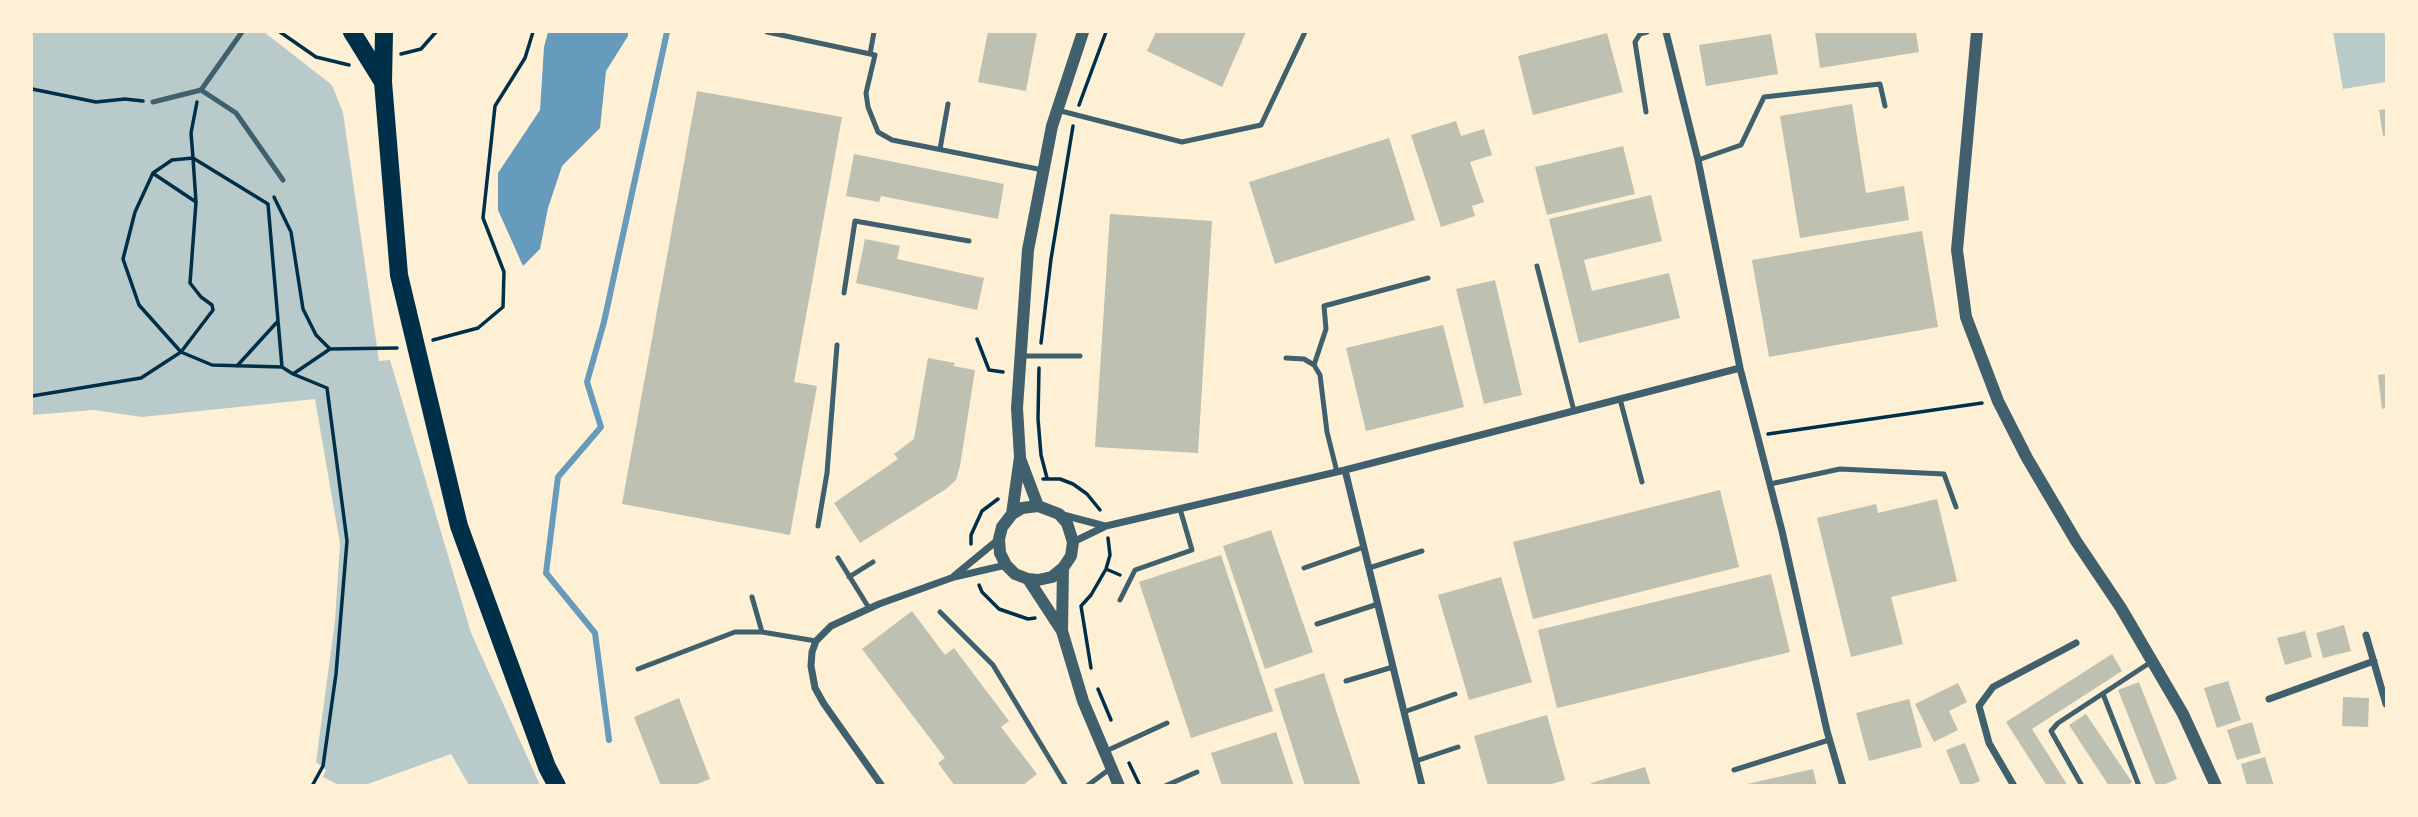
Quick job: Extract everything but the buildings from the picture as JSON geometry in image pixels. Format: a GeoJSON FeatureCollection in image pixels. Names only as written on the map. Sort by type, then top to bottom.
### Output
{"type":"FeatureCollection","features":[{"type":"Feature","properties":{"kind":"main road"},"geometry":{"type":"LineString","coordinates":[[352,32],[383,82]]}},
{"type":"Feature","properties":{"kind":"main road"},"geometry":{"type":"LineString","coordinates":[[383,32],[383,82],[399,275],[459,526],[547,767],[557,786]]}},
{"type":"Feature","properties":{"kind":"street"},"geometry":{"type":"LineString","coordinates":[[1012,514],[1020,457],[1018,375],[1028,250],[1057,110],[1083,32]]}},
{"type":"Feature","properties":{"kind":"street"},"geometry":{"type":"LineString","coordinates":[[1666,32],[1698,160],[1740,368],[1770,484],[1829,740],[1843,786]]}},
{"type":"Feature","properties":{"kind":"street"},"geometry":{"type":"LineString","coordinates":[[1976,32],[1957,250],[1965,317],[1998,401],[2027,458],[2183,714],[2216,786]]}},
{"type":"Feature","properties":{"kind":"street"},"geometry":{"type":"LineString","coordinates":[[1073,542],[1106,526],[1341,471],[1740,368]]}},
{"type":"Feature","properties":{"kind":"street"},"geometry":{"type":"LineString","coordinates":[[1020,457],[1038,506]]}},
{"type":"Feature","properties":{"kind":"street"},"geometry":{"type":"LineString","coordinates":[[1341,471],[1364,547],[1423,786]]}},
{"type":"Feature","properties":{"kind":"street"},"geometry":{"type":"LineString","coordinates":[[1059,514],[1067,523],[1073,542],[1071,556],[1063,568],[1052,577],[1038,580],[1015,574],[1000,553],[999,539],[1002,527],[1012,514],[1022,508],[1038,506],[1106,526]]}},
{"type":"Feature","properties":{"kind":"street"},"geometry":{"type":"LineString","coordinates":[[954,577],[999,539]]}},
{"type":"Feature","properties":{"kind":"street"},"geometry":{"type":"LineString","coordinates":[[882,786],[824,704],[816,688],[811,666],[816,641],[831,626],[869,608],[954,577],[1006,565]]}},
{"type":"Feature","properties":{"kind":"street"},"geometry":{"type":"LineString","coordinates":[[1062,631],[1063,568]]}},
{"type":"Feature","properties":{"kind":"street"},"geometry":{"type":"LineString","coordinates":[[1028,579],[1062,631],[1083,701],[1119,786]]}},
{"type":"Feature","properties":{"kind":"street"},"geometry":{"type":"LineString","coordinates":[[2366,635],[2386,704]]}},
{"type":"Feature","properties":{"kind":"street"},"geometry":{"type":"LineString","coordinates":[[2014,785],[1989,743],[1979,706],[1993,687],[2076,643]]}},
{"type":"Feature","properties":{"kind":"street"},"geometry":{"type":"LineString","coordinates":[[2269,699],[2374,660]]}},
{"type":"Feature","properties":{"kind":"lane"},"geometry":{"type":"LineString","coordinates":[[153,102],[201,90],[242,32]]}},
{"type":"Feature","properties":{"kind":"lane"},"geometry":{"type":"LineString","coordinates":[[767,32],[794,34],[874,55],[866,93],[872,120],[878,132],[892,140],[1043,170]]}},
{"type":"Feature","properties":{"kind":"lane"},"geometry":{"type":"LineString","coordinates":[[870,54],[874,32]]}},
{"type":"Feature","properties":{"kind":"lane"},"geometry":{"type":"LineString","coordinates":[[1057,110],[1182,142],[1261,125],[1305,32]]}},
{"type":"Feature","properties":{"kind":"lane"},"geometry":{"type":"LineString","coordinates":[[1646,112],[1635,42],[1640,34],[1647,32]]}},
{"type":"Feature","properties":{"kind":"lane"},"geometry":{"type":"LineString","coordinates":[[1698,160],[1741,145],[1764,97],[1880,84],[1885,106]]}},
{"type":"Feature","properties":{"kind":"lane"},"geometry":{"type":"LineString","coordinates":[[201,90],[236,113],[283,180]]}},
{"type":"Feature","properties":{"kind":"lane"},"geometry":{"type":"LineString","coordinates":[[940,149],[948,104]]}},
{"type":"Feature","properties":{"kind":"lane"},"geometry":{"type":"LineString","coordinates":[[844,293],[855,222],[969,241]]}},
{"type":"Feature","properties":{"kind":"lane"},"geometry":{"type":"LineString","coordinates":[[1537,266],[1574,411]]}},
{"type":"Feature","properties":{"kind":"lane"},"geometry":{"type":"LineString","coordinates":[[1314,365],[1326,328],[1324,306],[1428,278]]}},
{"type":"Feature","properties":{"kind":"lane"},"geometry":{"type":"LineString","coordinates":[[818,526],[827,472],[837,345]]}},
{"type":"Feature","properties":{"kind":"lane"},"geometry":{"type":"LineString","coordinates":[[1019,356],[1080,356]]}},
{"type":"Feature","properties":{"kind":"lane"},"geometry":{"type":"LineString","coordinates":[[1286,358],[1304,359],[1314,365],[1320,375],[1327,432],[1341,471]]}},
{"type":"Feature","properties":{"kind":"lane"},"geometry":{"type":"LineString","coordinates":[[1620,399],[1642,482]]}},
{"type":"Feature","properties":{"kind":"lane"},"geometry":{"type":"LineString","coordinates":[[1770,484],[1840,469],[1944,474],[1956,507]]}},
{"type":"Feature","properties":{"kind":"lane"},"geometry":{"type":"LineString","coordinates":[[1120,600],[1135,570],[1192,550],[1180,509]]}},
{"type":"Feature","properties":{"kind":"lane"},"geometry":{"type":"LineString","coordinates":[[1304,568],[1364,547]]}},
{"type":"Feature","properties":{"kind":"lane"},"geometry":{"type":"LineString","coordinates":[[1369,568],[1422,551]]}},
{"type":"Feature","properties":{"kind":"lane"},"geometry":{"type":"LineString","coordinates":[[838,558],[869,608]]}},
{"type":"Feature","properties":{"kind":"lane"},"geometry":{"type":"LineString","coordinates":[[849,577],[873,562]]}},
{"type":"Feature","properties":{"kind":"lane"},"geometry":{"type":"LineString","coordinates":[[752,597],[762,632]]}},
{"type":"Feature","properties":{"kind":"lane"},"geometry":{"type":"LineString","coordinates":[[1317,624],[1378,604]]}},
{"type":"Feature","properties":{"kind":"lane"},"geometry":{"type":"LineString","coordinates":[[940,612],[993,665],[1066,786]]}},
{"type":"Feature","properties":{"kind":"lane"},"geometry":{"type":"LineString","coordinates":[[638,669],[735,632],[762,632],[816,641]]}},
{"type":"Feature","properties":{"kind":"lane"},"geometry":{"type":"LineString","coordinates":[[2082,786],[2051,732],[2058,723],[2151,662]]}},
{"type":"Feature","properties":{"kind":"lane"},"geometry":{"type":"LineString","coordinates":[[1346,681],[1393,667]]}},
{"type":"Feature","properties":{"kind":"lane"},"geometry":{"type":"LineString","coordinates":[[1404,712],[1455,694]]}},
{"type":"Feature","properties":{"kind":"lane"},"geometry":{"type":"LineString","coordinates":[[2103,694],[2138,786]]}},
{"type":"Feature","properties":{"kind":"lane"},"geometry":{"type":"LineString","coordinates":[[1104,752],[1167,723]]}},
{"type":"Feature","properties":{"kind":"lane"},"geometry":{"type":"LineString","coordinates":[[1734,770],[1829,740]]}},
{"type":"Feature","properties":{"kind":"lane"},"geometry":{"type":"LineString","coordinates":[[1416,761],[1458,747]]}},
{"type":"Feature","properties":{"kind":"lane"},"geometry":{"type":"LineString","coordinates":[[1087,786],[1111,768]]}},
{"type":"Feature","properties":{"kind":"lane"},"geometry":{"type":"LineString","coordinates":[[1165,786],[1197,772]]}},
{"type":"Feature","properties":{"kind":"path"},"geometry":{"type":"LineString","coordinates":[[280,32],[316,57],[354,65]]}},
{"type":"Feature","properties":{"kind":"path"},"geometry":{"type":"LineString","coordinates":[[421,49],[436,32]]}},
{"type":"Feature","properties":{"kind":"path"},"geometry":{"type":"LineString","coordinates":[[428,342],[478,328],[503,307],[504,272],[483,218],[495,106],[525,58],[533,32]]}},
{"type":"Feature","properties":{"kind":"path"},"geometry":{"type":"LineString","coordinates":[[1041,348],[1051,259],[1075,114],[1106,32]]}},
{"type":"Feature","properties":{"kind":"path"},"geometry":{"type":"LineString","coordinates":[[32,89],[96,102],[125,99],[153,102]]}},
{"type":"Feature","properties":{"kind":"path"},"geometry":{"type":"LineString","coordinates":[[32,396],[141,378],[181,352],[213,310],[212,305],[201,297],[190,283],[196,202],[191,133],[201,90]]}},
{"type":"Feature","properties":{"kind":"path"},"geometry":{"type":"LineString","coordinates":[[268,204],[193,158],[172,160],[153,173],[135,212],[123,259],[139,305],[181,352],[212,365],[282,367],[327,388],[347,541],[336,674],[327,740],[323,766],[312,786]]}},
{"type":"Feature","properties":{"kind":"path"},"geometry":{"type":"LineString","coordinates":[[153,173],[196,202]]}},
{"type":"Feature","properties":{"kind":"path"},"geometry":{"type":"LineString","coordinates":[[282,367],[268,204],[283,180]]}},
{"type":"Feature","properties":{"kind":"path"},"geometry":{"type":"LineString","coordinates":[[274,197],[291,232],[303,309],[316,335],[330,349]]}},
{"type":"Feature","properties":{"kind":"path"},"geometry":{"type":"LineString","coordinates":[[237,366],[278,321]]}},
{"type":"Feature","properties":{"kind":"path"},"geometry":{"type":"LineString","coordinates":[[977,339],[989,369],[1018,375]]}},
{"type":"Feature","properties":{"kind":"path"},"geometry":{"type":"LineString","coordinates":[[293,374],[330,349],[398,348]]}},
{"type":"Feature","properties":{"kind":"path"},"geometry":{"type":"LineString","coordinates":[[1039,374],[1038,419],[1041,455],[1047,478]]}},
{"type":"Feature","properties":{"kind":"path"},"geometry":{"type":"LineString","coordinates":[[1758,436],[1998,401]]}},
{"type":"Feature","properties":{"kind":"path"},"geometry":{"type":"LineString","coordinates":[[1041,480],[1047,478],[1073,484],[1087,494],[1101,511]]}},
{"type":"Feature","properties":{"kind":"path"},"geometry":{"type":"LineString","coordinates":[[1110,555],[1100,582],[1081,606],[1093,677],[1113,727]]}},
{"type":"Feature","properties":{"kind":"path"},"geometry":{"type":"LineString","coordinates":[[1127,759],[1140,786]]}},
{"type":"Feature","properties":{"kind":"shaded area"},"geometry":{"type":"Polygon","coordinates":[[[32,32],[264,32],[332,85],[343,113],[379,361],[390,360],[471,633],[540,785],[469,785],[451,754],[365,785],[339,785],[323,777],[326,770],[316,762],[335,621],[340,544],[315,399],[142,417],[94,410],[32,415],[32,32]]]}},
{"type":"Feature","properties":{"kind":"shaded area"},"geometry":{"type":"Polygon","coordinates":[[[2333,32],[2386,32],[2386,82],[2343,89],[2333,32]]]}},
{"type":"Feature","properties":{"kind":"water"},"geometry":{"type":"Polygon","coordinates":[[[548,32],[628,32],[628,36],[606,71],[600,128],[562,166],[548,208],[540,249],[523,266],[498,210],[498,173],[540,110],[544,47],[548,32]]]}},
{"type":"Feature","properties":{"kind":"waterway"},"geometry":{"type":"LineString","coordinates":[[609,740],[595,633],[546,573],[558,477],[601,427],[587,382],[604,322],[667,32]]}}]}
